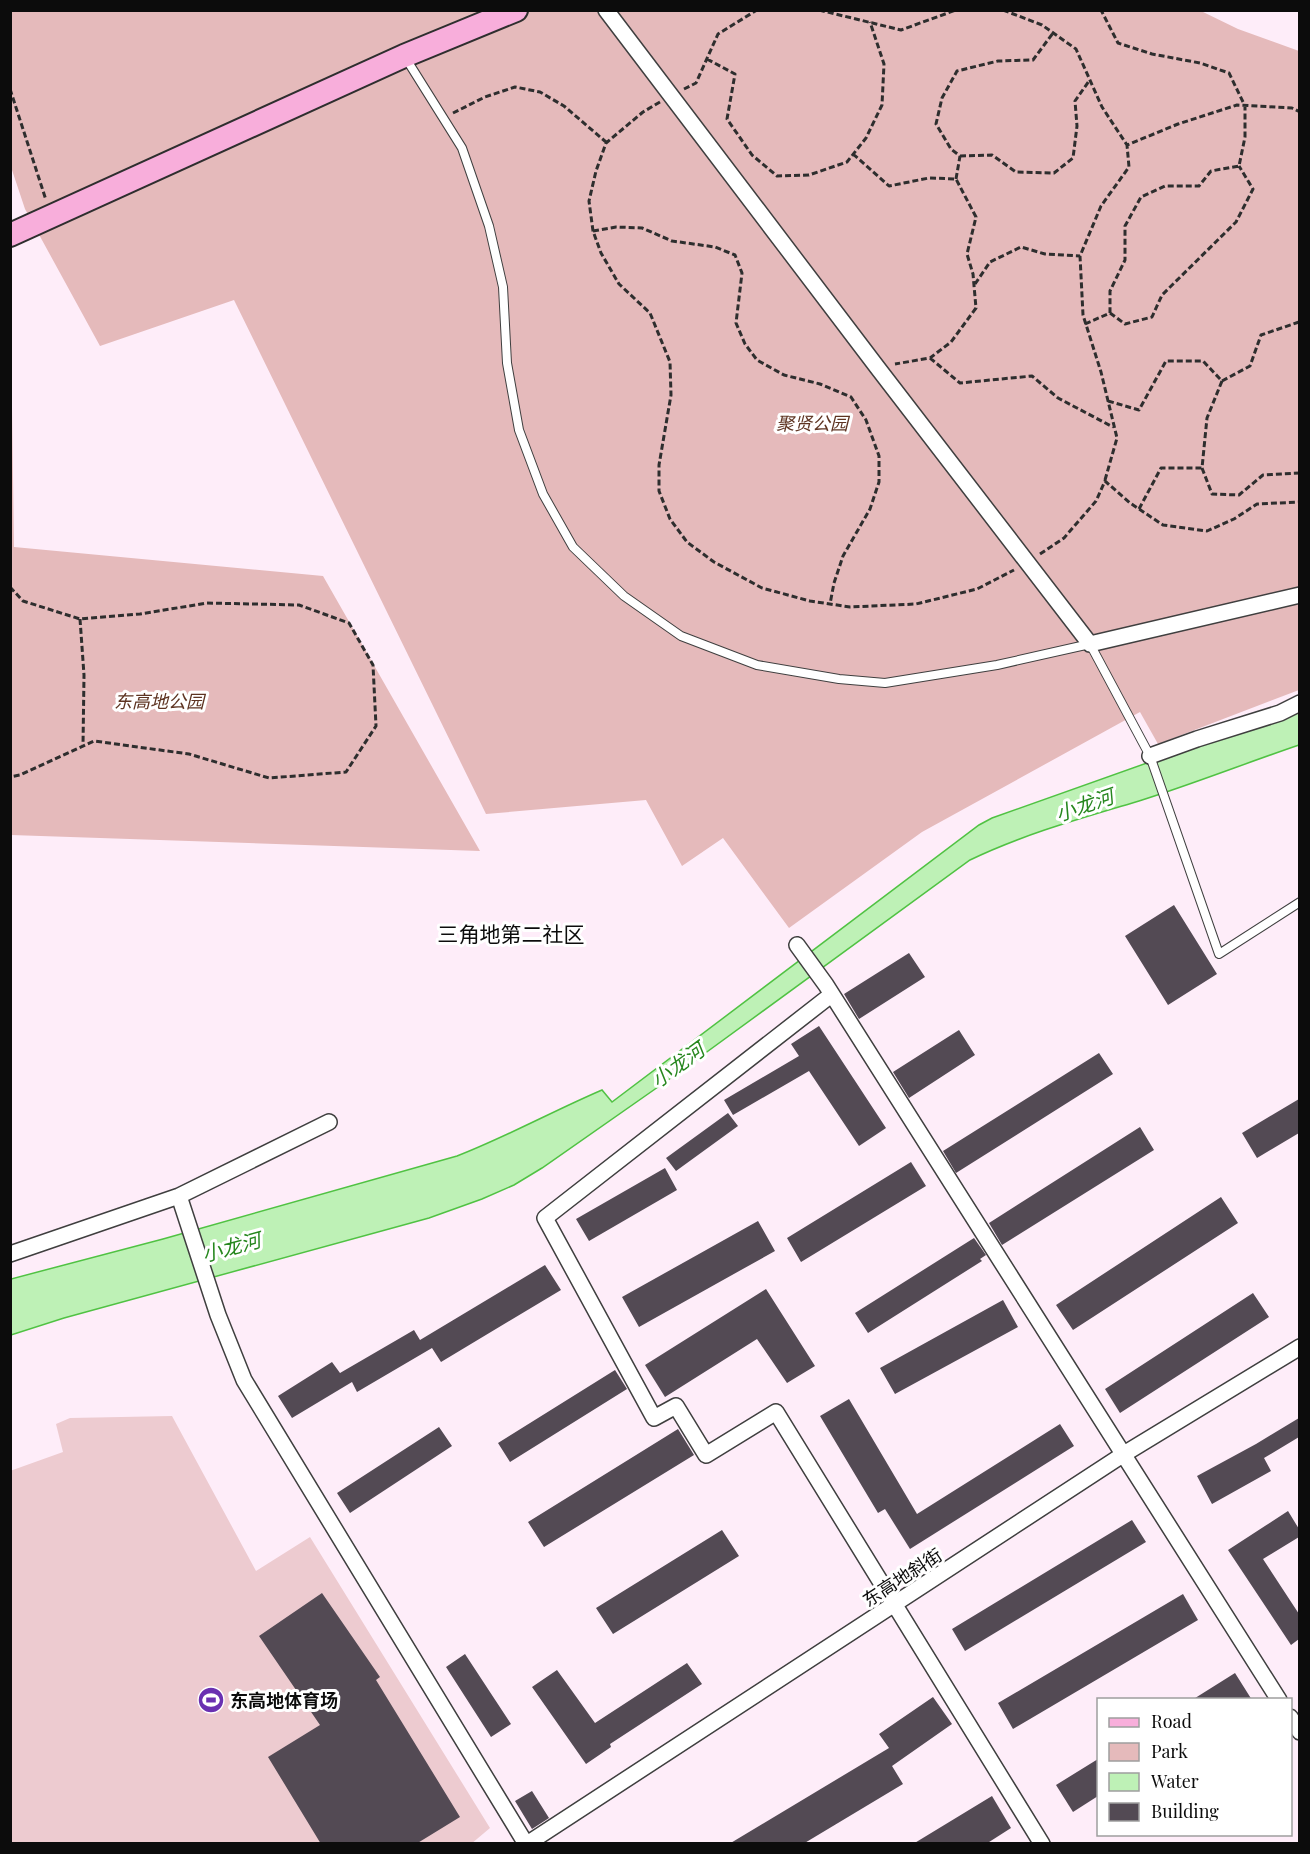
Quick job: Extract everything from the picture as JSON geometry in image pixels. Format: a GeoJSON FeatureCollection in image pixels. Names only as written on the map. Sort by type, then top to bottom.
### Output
{"type":"FeatureCollection","features":[{"type":"Feature","properties":{"kind":"street"},"geometry":{"type":"LineString","coordinates":[[10,235],[404,56],[516,10]]}},
{"type":"Feature","properties":{"kind":"street"},"geometry":{"type":"LineString","coordinates":[[606,10],[1090,644],[1299,595]]}},
{"type":"Feature","properties":{"kind":"street"},"geometry":{"type":"LineString","coordinates":[[1150,756],[1280,713],[1299,703]]}},
{"type":"Feature","properties":{"kind":"street"},"geometry":{"type":"LineString","coordinates":[[797,945],[828,990],[1278,1698]]}},
{"type":"Feature","properties":{"kind":"street"},"geometry":{"type":"LineString","coordinates":[[828,990],[545,1218],[654,1418],[676,1406],[706,1455],[776,1412],[1042,1844]]}},
{"type":"Feature","properties":{"kind":"street"},"geometry":{"type":"LineString","coordinates":[[10,1254],[178,1196],[329,1122]]}},
{"type":"Feature","properties":{"kind":"street"},"geometry":{"type":"LineString","coordinates":[[178,1196],[218,1315],[244,1380],[527,1844]]}},
{"type":"Feature","properties":{"kind":"street","name":"东高地斜街"},"geometry":{"type":"LineString","coordinates":[[527,1844],[1124,1454],[1299,1347]]}},
{"type":"Feature","properties":{"kind":"lane"},"geometry":{"type":"LineString","coordinates":[[404,56],[462,148],[489,226],[503,286],[507,363],[519,430],[543,494],[573,547],[624,596],[681,636],[757,665],[839,679],[885,683],[997,665],[1090,644],[1150,756],[1219,954],[1299,902]]}},
{"type":"Feature","properties":{"kind":"path"},"geometry":{"type":"LineString","coordinates":[[757,10],[718,34],[696,83],[643,112],[606,143],[589,201],[592,231],[619,284],[650,313],[670,362],[671,395],[659,465],[659,491],[670,519],[687,542],[714,562],[762,588],[810,602],[850,607],[916,604],[977,589],[1028,563],[1064,538],[1096,501],[1105,481],[1117,438],[1101,372],[1083,315],[1080,256],[1101,206],[1129,167],[1127,145],[1102,107],[1076,49],[1042,25],[1004,10]]}},
{"type":"Feature","properties":{"kind":"path"},"geometry":{"type":"LineString","coordinates":[[819,10],[901,30],[956,10]]}},
{"type":"Feature","properties":{"kind":"path"},"geometry":{"type":"LineString","coordinates":[[1101,10],[1118,43],[1152,54],[1200,63],[1229,73],[1245,106],[1245,137],[1239,166],[1253,189],[1236,222],[1162,295],[1152,317],[1125,324],[1110,313]]}},
{"type":"Feature","properties":{"kind":"path"},"geometry":{"type":"LineString","coordinates":[[707,59],[735,74],[727,119],[752,155],[777,176],[808,175],[847,162],[866,138],[882,105],[884,64],[870,22]]}},
{"type":"Feature","properties":{"kind":"path"},"geometry":{"type":"LineString","coordinates":[[1053,33],[1033,60],[998,61],[957,71],[942,98],[936,124],[951,149],[960,156],[992,155],[1016,172],[1054,173],[1073,158],[1077,126],[1075,101],[1090,81]]}},
{"type":"Feature","properties":{"kind":"path"},"geometry":{"type":"LineString","coordinates":[[443,118],[484,97],[515,87],[540,92],[564,106],[606,143]]}},
{"type":"Feature","properties":{"kind":"path"},"geometry":{"type":"LineString","coordinates":[[10,89],[52,216]]}},
{"type":"Feature","properties":{"kind":"path"},"geometry":{"type":"LineString","coordinates":[[1127,145],[1178,124],[1237,105],[1292,108],[1299,112]]}},
{"type":"Feature","properties":{"kind":"path"},"geometry":{"type":"LineString","coordinates":[[853,154],[889,186],[929,178],[956,179]]}},
{"type":"Feature","properties":{"kind":"path"},"geometry":{"type":"LineString","coordinates":[[877,367],[930,358],[951,342],[976,308],[973,274],[967,254],[976,217],[956,179],[960,156]]}},
{"type":"Feature","properties":{"kind":"path"},"geometry":{"type":"LineString","coordinates":[[1110,313],[1110,291],[1125,260],[1125,226],[1141,197],[1165,186],[1199,186],[1211,171],[1239,166]]}},
{"type":"Feature","properties":{"kind":"path"},"geometry":{"type":"LineString","coordinates":[[592,231],[616,227],[642,228],[672,242],[715,247],[735,255],[742,273],[735,323],[745,344],[757,360],[784,375],[820,384],[851,398],[866,420],[879,456],[879,482],[870,509],[843,556],[830,604]]}},
{"type":"Feature","properties":{"kind":"path"},"geometry":{"type":"LineString","coordinates":[[974,285],[990,262],[1021,247],[1045,254],[1080,256]]}},
{"type":"Feature","properties":{"kind":"path"},"geometry":{"type":"LineString","coordinates":[[1085,324],[1110,313]]}},
{"type":"Feature","properties":{"kind":"path"},"geometry":{"type":"LineString","coordinates":[[1299,321],[1261,335],[1250,366],[1222,381],[1207,418],[1202,468],[1212,494],[1239,495],[1263,475],[1299,473]]}},
{"type":"Feature","properties":{"kind":"path"},"geometry":{"type":"LineString","coordinates":[[930,358],[960,383],[1032,376],[1058,398],[1114,428]]}},
{"type":"Feature","properties":{"kind":"path"},"geometry":{"type":"LineString","coordinates":[[1108,401],[1140,410],[1166,361],[1203,361],[1222,381]]}},
{"type":"Feature","properties":{"kind":"path"},"geometry":{"type":"LineString","coordinates":[[1140,509],[1161,468],[1202,468]]}},
{"type":"Feature","properties":{"kind":"path"},"geometry":{"type":"LineString","coordinates":[[1105,481],[1163,525],[1207,531],[1234,519],[1257,504],[1299,502]]}},
{"type":"Feature","properties":{"kind":"path"},"geometry":{"type":"LineString","coordinates":[[10,587],[23,601],[80,619],[141,614],[207,603],[299,605],[349,622],[373,665],[376,726],[346,772],[269,778],[189,754],[94,741],[20,775],[10,777]]}},
{"type":"Feature","properties":{"kind":"path"},"geometry":{"type":"LineString","coordinates":[[80,619],[84,675],[83,746]]}},
{"type":"Feature","properties":{"kind":"green space","name":"聚贤公园"},"geometry":{"type":"Polygon","coordinates":[[[1199,10],[1238,29],[1299,51],[1299,690],[1158,744],[1140,712],[922,832],[789,928],[723,838],[682,866],[646,800],[486,814],[234,300],[100,346],[25,209],[11,167],[10,11],[1199,10]]]}},
{"type":"Feature","properties":{"kind":"green space","name":"东高地公园"},"geometry":{"type":"Polygon","coordinates":[[[11,337],[14,547],[323,576],[480,851],[11,835],[11,337]]]}},
{"type":"Feature","properties":{"kind":"shaded area","name":"东高地体育场"},"geometry":{"type":"Polygon","coordinates":[[[172,1416],[256,1571],[310,1537],[490,1828],[471,1844],[11,1843],[10,1471],[63,1452],[56,1424],[70,1418],[172,1416]]]}},
{"type":"Feature","properties":{"kind":"water","name":"小龙河"},"geometry":{"type":"Polygon","coordinates":[[[1299,709],[1299,745],[1159,794],[1032,834],[970,860],[678,1073],[514,1185],[429,1218],[64,1318],[11,1335],[11,1279],[163,1239],[457,1156],[602,1090],[612,1102],[979,825],[992,818],[1299,709]]]}},
{"type":"Feature","properties":{"kind":"building"},"geometry":{"type":"Polygon","coordinates":[[[1174,905],[1217,974],[1168,1005],[1125,936],[1174,905]]]}},
{"type":"Feature","properties":{"kind":"building"},"geometry":{"type":"Polygon","coordinates":[[[909,953],[925,977],[859,1019],[844,994],[909,953]]]}},
{"type":"Feature","properties":{"kind":"building"},"geometry":{"type":"Polygon","coordinates":[[[819,1026],[886,1128],[859,1146],[809,1071],[733,1115],[724,1100],[799,1056],[791,1044],[819,1026]]]}},
{"type":"Feature","properties":{"kind":"building"},"geometry":{"type":"Polygon","coordinates":[[[959,1030],[975,1055],[909,1098],[893,1072],[959,1030]]]}},
{"type":"Feature","properties":{"kind":"building"},"geometry":{"type":"Polygon","coordinates":[[[1099,1053],[1113,1074],[956,1173],[943,1151],[1099,1053]]]}},
{"type":"Feature","properties":{"kind":"building"},"geometry":{"type":"Polygon","coordinates":[[[1299,1099],[1299,1133],[1257,1158],[1242,1133],[1299,1099]]]}},
{"type":"Feature","properties":{"kind":"building"},"geometry":{"type":"Polygon","coordinates":[[[728,1113],[738,1126],[676,1171],[666,1158],[728,1113]]]}},
{"type":"Feature","properties":{"kind":"building"},"geometry":{"type":"Polygon","coordinates":[[[1140,1127],[1154,1150],[1002,1245],[989,1223],[1140,1127]]]}},
{"type":"Feature","properties":{"kind":"building"},"geometry":{"type":"Polygon","coordinates":[[[911,1162],[926,1186],[801,1262],[787,1238],[911,1162]]]}},
{"type":"Feature","properties":{"kind":"building"},"geometry":{"type":"Polygon","coordinates":[[[665,1168],[677,1190],[589,1241],[576,1219],[665,1168]]]}},
{"type":"Feature","properties":{"kind":"building"},"geometry":{"type":"Polygon","coordinates":[[[1221,1197],[1238,1223],[1073,1330],[1056,1305],[1221,1197]]]}},
{"type":"Feature","properties":{"kind":"building"},"geometry":{"type":"Polygon","coordinates":[[[758,1221],[775,1251],[639,1327],[622,1297],[758,1221]]]}},
{"type":"Feature","properties":{"kind":"building"},"geometry":{"type":"Polygon","coordinates":[[[974,1238],[986,1255],[980,1259],[982,1261],[868,1333],[855,1313],[974,1238]]]}},
{"type":"Feature","properties":{"kind":"building"},"geometry":{"type":"Polygon","coordinates":[[[545,1265],[561,1290],[441,1362],[432,1348],[357,1392],[352,1382],[292,1418],[278,1396],[332,1362],[340,1373],[414,1330],[420,1340],[545,1265]]]}},
{"type":"Feature","properties":{"kind":"building"},"geometry":{"type":"Polygon","coordinates":[[[766,1289],[815,1366],[787,1383],[757,1339],[665,1397],[645,1365],[766,1289]]]}},
{"type":"Feature","properties":{"kind":"building"},"geometry":{"type":"Polygon","coordinates":[[[1253,1293],[1269,1317],[1120,1413],[1105,1389],[1253,1293]]]}},
{"type":"Feature","properties":{"kind":"building"},"geometry":{"type":"Polygon","coordinates":[[[1003,1300],[1018,1327],[895,1394],[880,1368],[1003,1300]]]}},
{"type":"Feature","properties":{"kind":"building"},"geometry":{"type":"Polygon","coordinates":[[[615,1370],[627,1389],[510,1462],[498,1443],[615,1370]]]}},
{"type":"Feature","properties":{"kind":"building"},"geometry":{"type":"Polygon","coordinates":[[[849,1399],[917,1514],[1060,1424],[1074,1446],[910,1549],[885,1509],[878,1513],[820,1416],[849,1399]]]}},
{"type":"Feature","properties":{"kind":"building"},"geometry":{"type":"Polygon","coordinates":[[[1299,1418],[1299,1437],[1264,1458],[1271,1471],[1212,1504],[1197,1476],[1299,1418]]]}},
{"type":"Feature","properties":{"kind":"building"},"geometry":{"type":"Polygon","coordinates":[[[439,1427],[452,1446],[350,1513],[337,1493],[439,1427]]]}},
{"type":"Feature","properties":{"kind":"building"},"geometry":{"type":"Polygon","coordinates":[[[678,1429],[694,1455],[544,1547],[528,1522],[678,1429]]]}},
{"type":"Feature","properties":{"kind":"building"},"geometry":{"type":"Polygon","coordinates":[[[1288,1511],[1299,1529],[1299,1537],[1263,1559],[1299,1614],[1299,1639],[1291,1645],[1228,1550],[1288,1511]]]}},
{"type":"Feature","properties":{"kind":"building"},"geometry":{"type":"Polygon","coordinates":[[[1132,1520],[1146,1542],[965,1651],[952,1629],[1132,1520]]]}},
{"type":"Feature","properties":{"kind":"building"},"geometry":{"type":"Polygon","coordinates":[[[722,1530],[739,1556],[613,1634],[596,1608],[722,1530]]]}},
{"type":"Feature","properties":{"kind":"building"},"geometry":{"type":"Polygon","coordinates":[[[322,1593],[380,1677],[376,1680],[460,1817],[416,1844],[321,1844],[268,1757],[320,1725],[259,1636],[322,1593]]]}},
{"type":"Feature","properties":{"kind":"building"},"geometry":{"type":"Polygon","coordinates":[[[1183,1594],[1198,1620],[1013,1729],[998,1703],[1183,1594]]]}},
{"type":"Feature","properties":{"kind":"building"},"geometry":{"type":"Polygon","coordinates":[[[465,1654],[511,1724],[491,1737],[446,1667],[465,1654]]]}},
{"type":"Feature","properties":{"kind":"building"},"geometry":{"type":"Polygon","coordinates":[[[687,1663],[702,1684],[610,1744],[611,1747],[586,1764],[532,1687],[557,1670],[595,1723],[687,1663]]]}},
{"type":"Feature","properties":{"kind":"building"},"geometry":{"type":"Polygon","coordinates":[[[1235,1673],[1251,1698],[1195,1698],[1235,1673]]]}},
{"type":"Feature","properties":{"kind":"building"},"geometry":{"type":"Polygon","coordinates":[[[933,1697],[952,1724],[892,1766],[903,1784],[803,1844],[729,1844],[889,1748],[879,1734],[933,1697]]]}},
{"type":"Feature","properties":{"kind":"building"},"geometry":{"type":"Polygon","coordinates":[[[1097,1760],[1097,1797],[1073,1812],[1056,1785],[1097,1760]]]}},
{"type":"Feature","properties":{"kind":"building"},"geometry":{"type":"Polygon","coordinates":[[[532,1791],[549,1818],[532,1829],[515,1801],[532,1791]]]}},
{"type":"Feature","properties":{"kind":"building"},"geometry":{"type":"Polygon","coordinates":[[[992,1796],[1011,1828],[986,1844],[913,1844],[992,1796]]]}},
{"type":"Feature","properties":{"kind":"place","name":"东高地体育场"},"geometry":{"type":"Point","coordinates":[211,1700]}},
{"type":"Feature","properties":{"kind":"district","name":"三角地第二社区"},"geometry":{"type":"Point","coordinates":[511,933]}}]}
